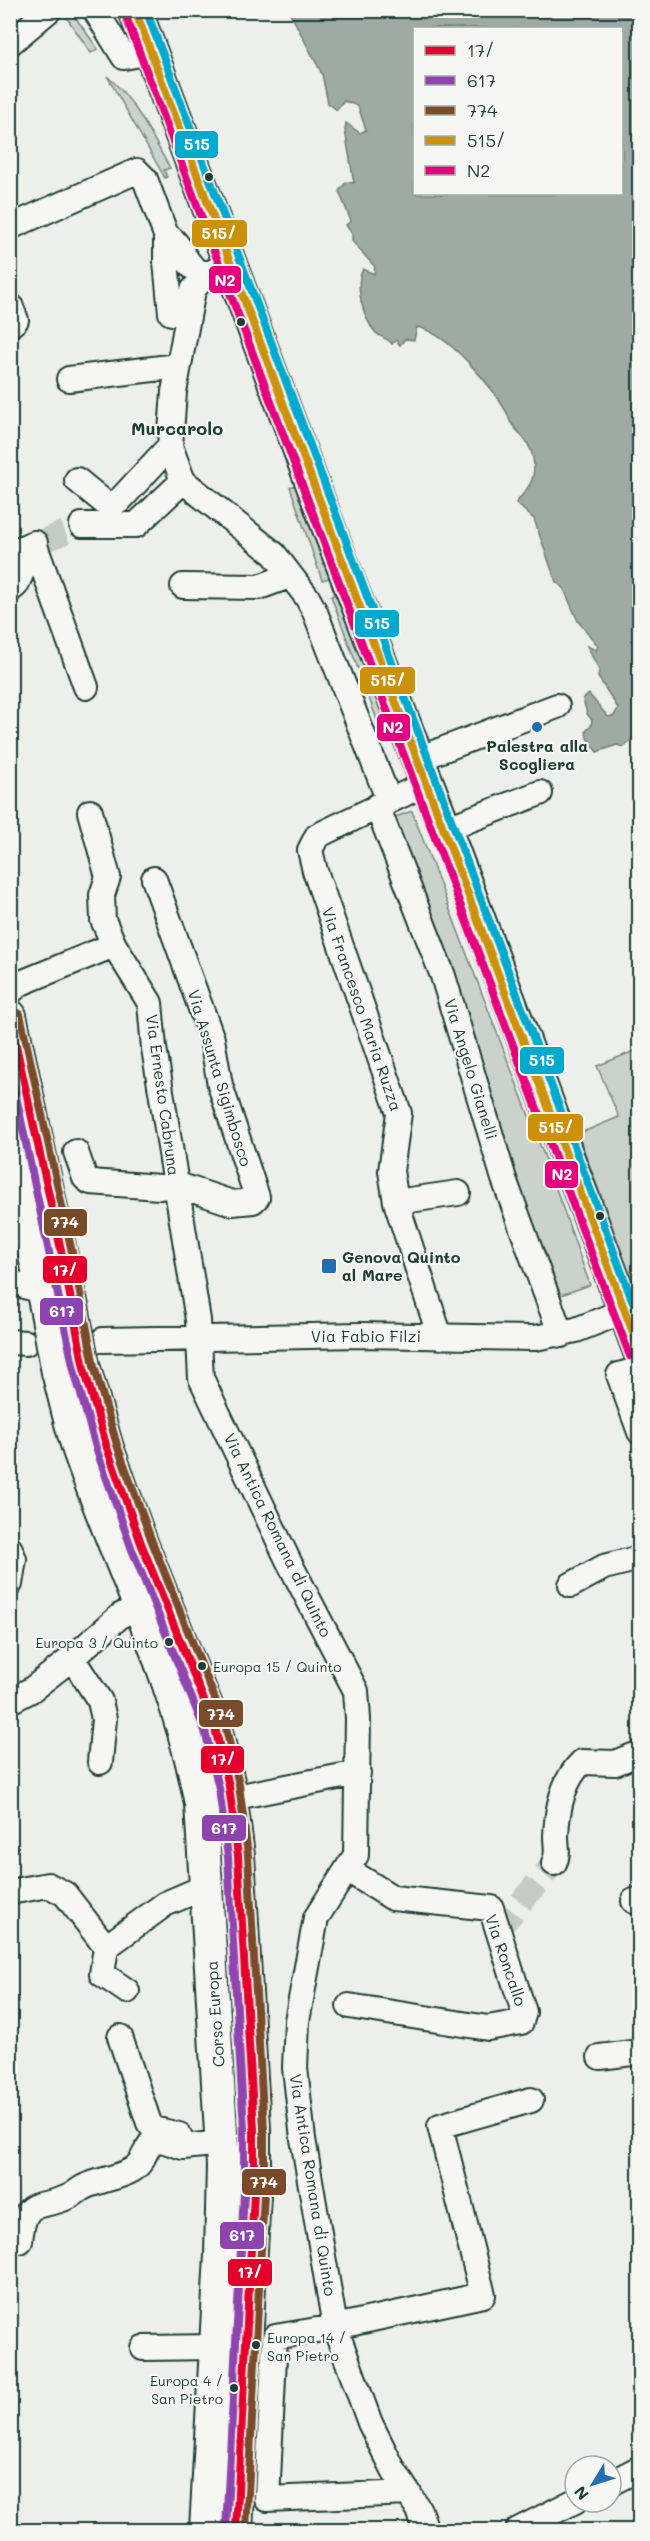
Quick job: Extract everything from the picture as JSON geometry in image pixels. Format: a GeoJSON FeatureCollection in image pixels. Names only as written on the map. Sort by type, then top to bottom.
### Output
{"type":"FeatureCollection","features":[{"type":"Feature","properties":{"kind":"main road"},"geometry":{"type":"LineString","coordinates":[[135,10],[219,269],[252,318],[639,1352]]}},
{"type":"Feature","properties":{"kind":"main road","name":"Corso Europa"},"geometry":{"type":"LineString","coordinates":[[10,1016],[63,1259],[54,1303]]}},
{"type":"Feature","properties":{"kind":"main road","name":"Corso Europa"},"geometry":{"type":"LineString","coordinates":[[10,1138],[20,1224],[54,1303],[71,1369],[80,1454],[160,1658],[194,1766],[201,1804],[207,1886],[221,2255],[206,2530]]}},
{"type":"Feature","properties":{"kind":"main road","name":"Corso Europa"},"geometry":{"type":"LineString","coordinates":[[71,1369],[107,1448],[137,1532],[216,1731],[231,1796],[238,1856],[254,2142],[254,2193],[236,2530]]}},
{"type":"Feature","properties":{"kind":"street"},"geometry":{"type":"LineString","coordinates":[[10,44],[49,10]]}},
{"type":"Feature","properties":{"kind":"street"},"geometry":{"type":"LineString","coordinates":[[96,10],[124,57],[150,52]]}},
{"type":"Feature","properties":{"kind":"street"},"geometry":{"type":"LineString","coordinates":[[10,227],[136,171],[145,178],[166,235],[171,312]]}},
{"type":"Feature","properties":{"kind":"street"},"geometry":{"type":"LineString","coordinates":[[166,235],[174,240],[191,266],[200,273],[219,269]]}},
{"type":"Feature","properties":{"kind":"street"},"geometry":{"type":"LineString","coordinates":[[82,525],[136,525],[183,481],[170,446],[178,366],[193,290],[219,269]]}},
{"type":"Feature","properties":{"kind":"street"},"geometry":{"type":"LineString","coordinates":[[10,305],[16,320],[10,325]]}},
{"type":"Feature","properties":{"kind":"street"},"geometry":{"type":"LineString","coordinates":[[69,379],[178,366]]}},
{"type":"Feature","properties":{"kind":"street"},"geometry":{"type":"LineString","coordinates":[[76,480],[105,503],[112,505],[119,501],[170,446]]}},
{"type":"Feature","properties":{"kind":"street","name":"Via Angelo Gianelli"},"geometry":{"type":"LineString","coordinates":[[183,481],[274,554],[307,597],[315,612],[443,976],[504,1179],[561,1335]]}},
{"type":"Feature","properties":{"kind":"street"},"geometry":{"type":"LineString","coordinates":[[10,560],[15,551],[38,542]]}},
{"type":"Feature","properties":{"kind":"street"},"geometry":{"type":"LineString","coordinates":[[10,590],[16,585],[38,542]]}},
{"type":"Feature","properties":{"kind":"street"},"geometry":{"type":"LineString","coordinates":[[38,542],[86,687]]}},
{"type":"Feature","properties":{"kind":"street"},"geometry":{"type":"LineString","coordinates":[[183,586],[259,587],[289,576]]}},
{"type":"Feature","properties":{"kind":"street","name":"Via Francesco Maria Ruzza"},"geometry":{"type":"LineString","coordinates":[[440,1337],[396,1202],[392,1171],[399,1113],[319,882],[310,849],[317,836],[383,803],[423,771],[556,706]]}},
{"type":"Feature","properties":{"kind":"street"},"geometry":{"type":"LineString","coordinates":[[445,829],[515,814],[540,793]]}},
{"type":"Feature","properties":{"kind":"street","name":"Via Ernesto Cabruna"},"geometry":{"type":"LineString","coordinates":[[90,812],[108,877],[102,895],[103,920],[114,945],[150,1003],[154,1048],[200,1337]]}},
{"type":"Feature","properties":{"kind":"street","name":"Via Assunta Sigimbosco"},"geometry":{"type":"LineString","coordinates":[[154,879],[212,1039],[220,1085],[257,1197],[253,1201],[232,1203],[175,1184]]}},
{"type":"Feature","properties":{"kind":"street"},"geometry":{"type":"LineString","coordinates":[[10,992],[21,983],[114,945]]}},
{"type":"Feature","properties":{"kind":"street","name":"Via Ernesto Cabruna"},"geometry":{"type":"LineString","coordinates":[[76,1152],[85,1178],[90,1182],[160,1187],[175,1184]]}},
{"type":"Feature","properties":{"kind":"street"},"geometry":{"type":"LineString","coordinates":[[396,1202],[458,1193]]}},
{"type":"Feature","properties":{"kind":"street","name":"Corso Europa"},"geometry":{"type":"LineString","coordinates":[[20,1224],[45,1234],[63,1259]]}},
{"type":"Feature","properties":{"kind":"street"},"geometry":{"type":"LineString","coordinates":[[10,1282],[54,1303]]}},
{"type":"Feature","properties":{"kind":"street","name":"Via Fabio Filzi"},"geometry":{"type":"LineString","coordinates":[[103,1340],[360,1335],[535,1338],[561,1335],[624,1311]]}},
{"type":"Feature","properties":{"kind":"street","name":"Via Antica Romana di Quinto"},"geometry":{"type":"LineString","coordinates":[[200,1337],[201,1378],[289,1562],[356,1691],[358,1773],[356,1855],[316,1918],[297,2021],[295,2068],[303,2139],[334,2327],[370,2423],[419,2510],[426,2530]]}},
{"type":"Feature","properties":{"kind":"street"},"geometry":{"type":"LineString","coordinates":[[639,1368],[619,1375],[639,1432]]}},
{"type":"Feature","properties":{"kind":"street"},"geometry":{"type":"LineString","coordinates":[[10,1549],[14,1559],[10,1584]]}},
{"type":"Feature","properties":{"kind":"street"},"geometry":{"type":"LineString","coordinates":[[571,1585],[604,1567],[639,1558]]}},
{"type":"Feature","properties":{"kind":"street"},"geometry":{"type":"LineString","coordinates":[[10,1701],[31,1690],[120,1616],[140,1606]]}},
{"type":"Feature","properties":{"kind":"street"},"geometry":{"type":"LineString","coordinates":[[72,1658],[100,1701],[104,1719],[100,1762]]}},
{"type":"Feature","properties":{"kind":"street"},"geometry":{"type":"LineString","coordinates":[[554,1863],[558,1856],[556,1835],[560,1805],[570,1774],[582,1762],[615,1763],[639,1753]]}},
{"type":"Feature","properties":{"kind":"street"},"geometry":{"type":"LineString","coordinates":[[246,1795],[358,1773]]}},
{"type":"Feature","properties":{"kind":"street","name":"Via Roncallo"},"geometry":{"type":"LineString","coordinates":[[348,1870],[393,1898],[491,1908],[525,2012],[521,2022],[488,2028],[349,2006]]}},
{"type":"Feature","properties":{"kind":"street"},"geometry":{"type":"LineString","coordinates":[[10,1892],[48,1885],[65,1894],[106,1947]]}},
{"type":"Feature","properties":{"kind":"street"},"geometry":{"type":"LineString","coordinates":[[126,1991],[102,1974],[106,1947],[165,1904],[207,1886]]}},
{"type":"Feature","properties":{"kind":"street"},"geometry":{"type":"LineString","coordinates":[[120,2037],[149,2123],[154,2129],[215,2143]]}},
{"type":"Feature","properties":{"kind":"street"},"geometry":{"type":"LineString","coordinates":[[600,2057],[639,2052]]}},
{"type":"Feature","properties":{"kind":"street"},"geometry":{"type":"LineString","coordinates":[[409,2493],[267,2499],[275,2337],[334,2327],[483,2295],[440,2126],[531,2100]]}},
{"type":"Feature","properties":{"kind":"street"},"geometry":{"type":"LineString","coordinates":[[20,2241],[22,2220],[34,2205],[68,2197],[83,2187],[132,2170],[143,2160],[145,2150],[153,2141],[162,2140],[183,2147],[215,2143]]}},
{"type":"Feature","properties":{"kind":"street"},"geometry":{"type":"LineString","coordinates":[[143,2348],[217,2347]]}},
{"type":"Feature","properties":{"kind":"street"},"geometry":{"type":"LineString","coordinates":[[623,2477],[639,2468]]}},
{"type":"Feature","properties":{"kind":"street"},"geometry":{"type":"LineString","coordinates":[[518,2530],[563,2507]]}},
{"type":"Feature","properties":{"kind":"shaded area"},"geometry":{"type":"Polygon","coordinates":[[[62,11],[69,11],[73,14],[98,49],[91,53],[62,11]]]}},
{"type":"Feature","properties":{"kind":"shaded area"},"geometry":{"type":"Polygon","coordinates":[[[289,11],[639,11],[640,711],[637,710],[635,718],[639,733],[623,747],[617,745],[597,752],[587,738],[586,731],[591,726],[592,720],[587,714],[583,699],[589,694],[608,717],[614,716],[618,708],[598,677],[599,670],[587,646],[596,650],[598,646],[578,621],[563,587],[556,582],[534,519],[516,503],[533,478],[533,458],[528,443],[511,423],[507,412],[479,374],[455,349],[429,331],[417,327],[414,340],[405,339],[400,345],[396,340],[392,344],[376,333],[367,319],[361,302],[360,276],[363,269],[374,274],[375,267],[352,241],[352,234],[346,225],[351,221],[339,191],[346,182],[354,183],[345,130],[346,123],[360,133],[366,130],[358,106],[344,101],[337,110],[328,103],[322,74],[289,11]]]}},
{"type":"Feature","properties":{"kind":"shaded area"},"geometry":{"type":"Polygon","coordinates":[[[107,76],[126,96],[142,119],[170,168],[164,170],[167,177],[165,178],[107,76]]]}},
{"type":"Feature","properties":{"kind":"shaded area"},"geometry":{"type":"Polygon","coordinates":[[[301,483],[333,577],[322,580],[290,487],[301,483]]]}},
{"type":"Feature","properties":{"kind":"shaded area"},"geometry":{"type":"Polygon","coordinates":[[[342,592],[390,721],[379,725],[331,596],[342,592]]]}},
{"type":"Feature","properties":{"kind":"shaded area"},"geometry":{"type":"Polygon","coordinates":[[[412,811],[547,1163],[590,1285],[558,1296],[387,820],[412,811]]]}},
{"type":"Feature","properties":{"kind":"shaded area"},"geometry":{"type":"Polygon","coordinates":[[[639,1049],[639,1298],[578,1134],[619,1117],[597,1066],[639,1049]]]}},
{"type":"Feature","properties":{"kind":"tunnel"},"geometry":{"type":"LineString","coordinates":[[43,541],[82,525]]}},
{"type":"Feature","properties":{"kind":"tunnel"},"geometry":{"type":"LineString","coordinates":[[498,1930],[554,1863]]}},
{"type":"Feature","properties":{"kind":"transit line","name":"515/"},"geometry":{"type":"LineString","coordinates":[[135,10],[640,1351]]}},
{"type":"Feature","properties":{"kind":"transit line","name":"515"},"geometry":{"type":"LineString","coordinates":[[146,10],[640,1321]]}},
{"type":"Feature","properties":{"kind":"transit line","name":"N2"},"geometry":{"type":"LineString","coordinates":[[125,14],[630,1356]]}},
{"type":"Feature","properties":{"kind":"transit line","name":"774"},"geometry":{"type":"LineString","coordinates":[[20,1014],[73,1257],[94,1366],[117,1445],[151,1539],[225,1724],[239,1785],[248,1855],[264,2129],[264,2194],[246,2530]]}},
{"type":"Feature","properties":{"kind":"transit line","name":"17/"},"geometry":{"type":"LineString","coordinates":[[10,1018],[63,1259],[84,1368],[107,1448],[141,1543],[215,1728],[229,1786],[238,1856],[254,2129],[254,2193],[236,2530]]}},
{"type":"Feature","properties":{"kind":"transit line","name":"617"},"geometry":{"type":"LineString","coordinates":[[10,1068],[74,1370],[97,1451],[131,1547],[205,1731],[219,1788],[228,1857],[244,2129],[244,2193],[226,2529]]}},
{"type":"Feature","properties":{"kind":"place","name":"Palestra alla Scogliera"},"geometry":{"type":"Point","coordinates":[537,727]}},
{"type":"Feature","properties":{"kind":"place","name":"Genova Quinto al Mare"},"geometry":{"type":"Point","coordinates":[329,1266]}},
{"type":"Feature","properties":{"kind":"place","name":"Europa 3 / Quinto"},"geometry":{"type":"Point","coordinates":[169,1642]}},
{"type":"Feature","properties":{"kind":"place","name":"Europa 15 / Quinto"},"geometry":{"type":"Point","coordinates":[202,1666]}},
{"type":"Feature","properties":{"kind":"place","name":"Europa 14 / San Pietro"},"geometry":{"type":"Point","coordinates":[256,2345]}},
{"type":"Feature","properties":{"kind":"place","name":"Europa 4 / San Pietro"},"geometry":{"type":"Point","coordinates":[234,2388]}},
{"type":"Feature","properties":{"kind":"district","name":"Murcarolo"},"geometry":{"type":"Point","coordinates":[177,429]}}]}
